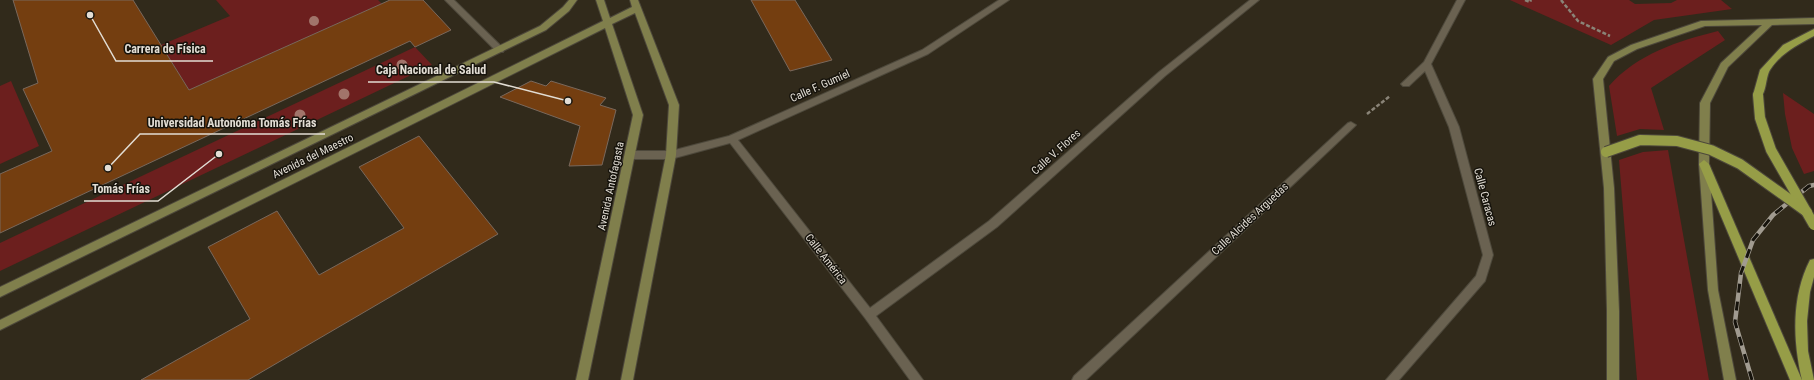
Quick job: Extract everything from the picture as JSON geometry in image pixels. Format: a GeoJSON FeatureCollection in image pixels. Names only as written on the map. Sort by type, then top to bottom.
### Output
{"type":"FeatureCollection","features":[{"type":"Feature","properties":{"kind":"main road","name":"Avenida del Maestro"},"geometry":{"type":"LineString","coordinates":[[0,292],[500,50],[543,28],[566,9],[573,0]]}},
{"type":"Feature","properties":{"kind":"main road","name":"Avenida Antofagasta"},"geometry":{"type":"LineString","coordinates":[[582,380],[638,115],[600,0]]}},
{"type":"Feature","properties":{"kind":"main road","name":"Avenida del Maestro"},"geometry":{"type":"LineString","coordinates":[[0,325],[608,22],[635,4]]}},
{"type":"Feature","properties":{"kind":"main road"},"geometry":{"type":"LineString","coordinates":[[627,380],[671,155],[674,105],[635,4]]}},
{"type":"Feature","properties":{"kind":"main road"},"geometry":{"type":"LineString","coordinates":[[1613,380],[1613,304],[1609,188],[1598,79],[1611,59],[1634,47],[1704,23],[1814,21]]}},
{"type":"Feature","properties":{"kind":"main road"},"geometry":{"type":"LineString","coordinates":[[1730,380],[1712,290],[1704,164],[1705,103],[1724,65],[1770,22]]}},
{"type":"Feature","properties":{"kind":"main road"},"geometry":{"type":"LineString","coordinates":[[1814,32],[1786,47],[1765,70],[1758,95],[1760,118],[1772,150],[1814,225]]}},
{"type":"Feature","properties":{"kind":"main road"},"geometry":{"type":"LineString","coordinates":[[1606,152],[1640,140],[1677,141],[1711,150],[1740,164],[1807,212]]}},
{"type":"Feature","properties":{"kind":"main road"},"geometry":{"type":"LineString","coordinates":[[1704,164],[1796,380]]}},
{"type":"Feature","properties":{"kind":"main road"},"geometry":{"type":"LineString","coordinates":[[1808,380],[1802,357],[1802,301],[1814,263]]}},
{"type":"Feature","properties":{"kind":"street"},"geometry":{"type":"LineString","coordinates":[[449,0],[500,50]]}},
{"type":"Feature","properties":{"kind":"street","name":"Calle F. Gumiel"},"geometry":{"type":"LineString","coordinates":[[630,155],[671,155],[732,139],[925,52],[1005,0]]}},
{"type":"Feature","properties":{"kind":"street","name":"Calle V. Flores"},"geometry":{"type":"LineString","coordinates":[[869,315],[993,224],[1162,74],[1255,0]]}},
{"type":"Feature","properties":{"kind":"street"},"geometry":{"type":"LineString","coordinates":[[1406,84],[1427,64],[1461,0]]}},
{"type":"Feature","properties":{"kind":"street","name":"Calle Caracas"},"geometry":{"type":"LineString","coordinates":[[1392,380],[1481,278],[1488,255],[1454,128],[1427,64]]}},
{"type":"Feature","properties":{"kind":"street","name":"Calle Alcides Arguedas"},"geometry":{"type":"LineString","coordinates":[[1078,380],[1351,125]]}},
{"type":"Feature","properties":{"kind":"street","name":"Calle América"},"geometry":{"type":"LineString","coordinates":[[732,139],[869,315],[917,380]]}},
{"type":"Feature","properties":{"kind":"path"},"geometry":{"type":"LineString","coordinates":[[1525,0],[1530,2],[1531,0]]}},
{"type":"Feature","properties":{"kind":"path"},"geometry":{"type":"LineString","coordinates":[[1561,0],[1578,21],[1634,47]]}},
{"type":"Feature","properties":{"kind":"path"},"geometry":{"type":"LineString","coordinates":[[1351,125],[1406,84]]}},
{"type":"Feature","properties":{"kind":"shaded area"},"geometry":{"type":"Polygon","coordinates":[[[216,0],[378,0],[382,4],[189,90],[161,45],[230,16],[216,0]]]}},
{"type":"Feature","properties":{"kind":"shaded area"},"geometry":{"type":"Polygon","coordinates":[[[1510,0],[1629,0],[1635,4],[1671,3],[1677,0],[1721,0],[1732,9],[1654,20],[1611,45],[1510,0]]]}},
{"type":"Feature","properties":{"kind":"shaded area"},"geometry":{"type":"Polygon","coordinates":[[[1718,31],[1725,40],[1651,88],[1664,130],[1640,129],[1617,136],[1609,86],[1632,65],[1645,57],[1673,44],[1718,31]]]}},
{"type":"Feature","properties":{"kind":"shaded area"},"geometry":{"type":"Polygon","coordinates":[[[415,47],[432,65],[0,271],[0,243],[415,47]]]}},
{"type":"Feature","properties":{"kind":"shaded area"},"geometry":{"type":"Polygon","coordinates":[[[11,81],[39,146],[0,164],[0,86],[11,81]]]}},
{"type":"Feature","properties":{"kind":"shaded area"},"geometry":{"type":"Polygon","coordinates":[[[1783,93],[1814,114],[1814,171],[1804,174],[1792,148],[1785,114],[1783,93]]]}},
{"type":"Feature","properties":{"kind":"shaded area"},"geometry":{"type":"Polygon","coordinates":[[[1668,150],[1709,380],[1637,380],[1619,160],[1643,152],[1668,150]]]}},
{"type":"Feature","properties":{"kind":"building"},"geometry":{"type":"Polygon","coordinates":[[[13,0],[133,0],[189,90],[390,0],[423,0],[451,30],[415,47],[410,41],[0,233],[0,174],[52,151],[23,89],[38,83],[13,0]]]}},
{"type":"Feature","properties":{"kind":"building"},"geometry":{"type":"Polygon","coordinates":[[[751,0],[795,0],[832,60],[790,71],[751,0]]]}},
{"type":"Feature","properties":{"kind":"building"},"geometry":{"type":"Polygon","coordinates":[[[531,81],[546,86],[551,81],[606,98],[600,105],[616,110],[602,165],[569,166],[580,126],[500,97],[531,81]]]}},
{"type":"Feature","properties":{"kind":"building"},"geometry":{"type":"Polygon","coordinates":[[[419,136],[498,234],[248,380],[141,380],[250,319],[208,247],[277,211],[319,275],[404,228],[359,167],[419,136]]]}},
{"type":"Feature","properties":{"kind":"railway"},"geometry":{"type":"LineString","coordinates":[[1752,380],[1735,322],[1741,273],[1753,240],[1773,215],[1809,186],[1814,185]]}},
{"type":"Feature","properties":{"kind":"place","name":"Carrera de Física"},"geometry":{"type":"Point","coordinates":[90,15]}},
{"type":"Feature","properties":{"kind":"place","name":"Caja Nacional de Salud"},"geometry":{"type":"Point","coordinates":[568,101]}},
{"type":"Feature","properties":{"kind":"place","name":"Tomás Frías"},"geometry":{"type":"Point","coordinates":[219,154]}},
{"type":"Feature","properties":{"kind":"place","name":"Universidad Autonóma Tomás Frías"},"geometry":{"type":"Point","coordinates":[108,168]}}]}
